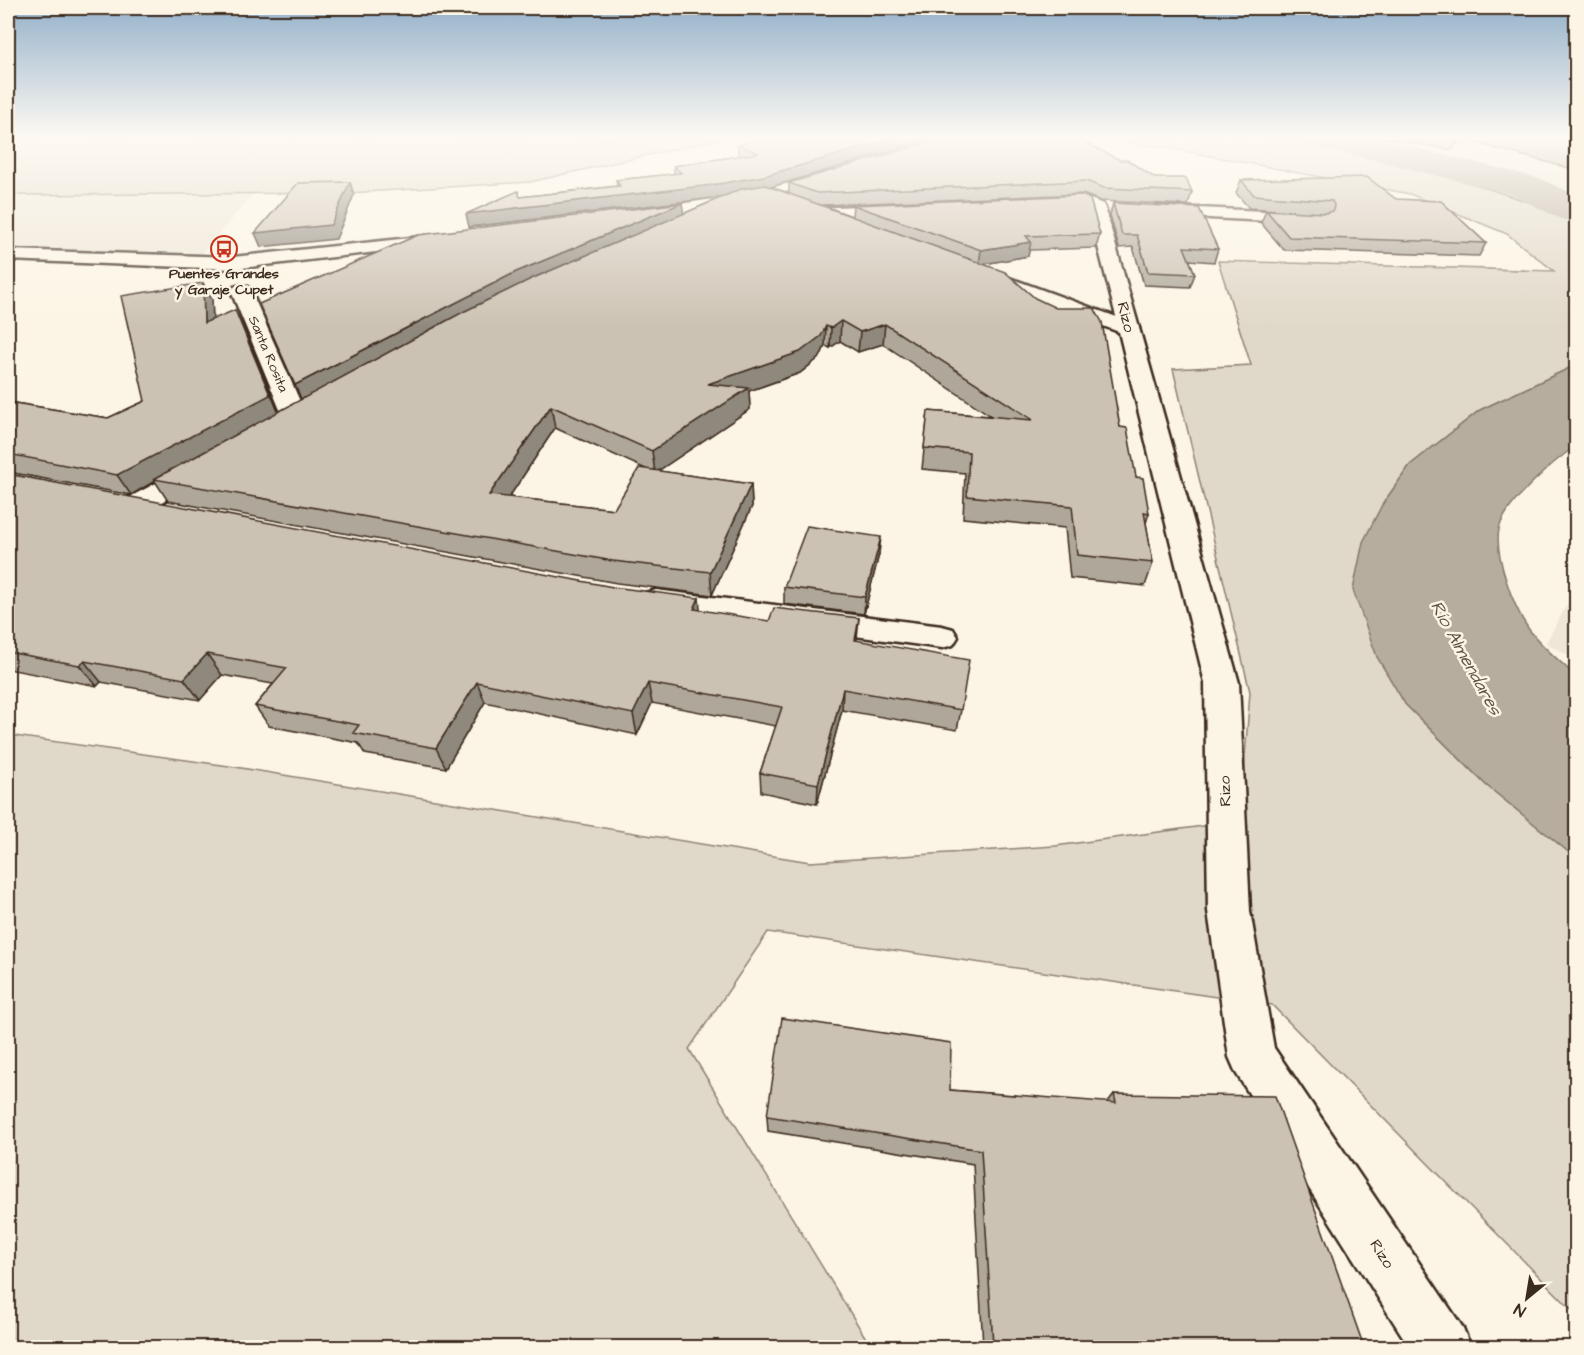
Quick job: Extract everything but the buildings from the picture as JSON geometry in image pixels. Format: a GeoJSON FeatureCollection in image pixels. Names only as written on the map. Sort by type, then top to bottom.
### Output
{"type":"FeatureCollection","features":[{"type":"Feature","properties":{"kind":"street"},"geometry":{"type":"LineString","coordinates":[[625,216],[734,201]]}},
{"type":"Feature","properties":{"kind":"street"},"geometry":{"type":"LineString","coordinates":[[670,230],[735,201]]}},
{"type":"Feature","properties":{"kind":"street"},"geometry":{"type":"LineString","coordinates":[[784,201],[861,229]]}},
{"type":"Feature","properties":{"kind":"street","name":"Rizo"},"geometry":{"type":"LineString","coordinates":[[1036,203],[1096,206],[1222,683],[1229,911],[1252,1057],[1443,1347]]}},
{"type":"Feature","properties":{"kind":"street"},"geometry":{"type":"LineString","coordinates":[[816,213],[921,208]]}},
{"type":"Feature","properties":{"kind":"street"},"geometry":{"type":"LineString","coordinates":[[1144,210],[1319,219]]}},
{"type":"Feature","properties":{"kind":"street"},"geometry":{"type":"LineString","coordinates":[[8,255],[233,263],[458,237]]}},
{"type":"Feature","properties":{"kind":"street"},"geometry":{"type":"LineString","coordinates":[[973,271],[1129,328]]}},
{"type":"Feature","properties":{"kind":"street","name":"Santa Rosita"},"geometry":{"type":"LineString","coordinates":[[241,291],[295,417]]}},
{"type":"Feature","properties":{"kind":"street"},"geometry":{"type":"LineString","coordinates":[[275,428],[316,406]]}},
{"type":"Feature","properties":{"kind":"street"},"geometry":{"type":"LineString","coordinates":[[171,512],[124,503],[216,461]]}},
{"type":"Feature","properties":{"kind":"street"},"geometry":{"type":"LineString","coordinates":[[629,597],[942,638]]}},
{"type":"Feature","properties":{"kind":"shaded area"},"geometry":{"type":"Polygon","coordinates":[[[8,201],[247,201],[199,257],[8,250],[8,201]]]}},
{"type":"Feature","properties":{"kind":"shaded area"},"geometry":{"type":"Polygon","coordinates":[[[1428,201],[1526,201],[1576,218],[1576,365],[1480,410],[1410,465],[1382,505],[1405,704],[1486,785],[1576,858],[1576,1314],[1272,1005],[768,932],[689,1049],[867,1340],[867,1347],[8,1348],[8,735],[229,766],[810,862],[1055,846],[1240,821],[1250,692],[1173,369],[1251,365],[1218,261],[1554,271],[1507,234],[1428,201]]]}},
{"type":"Feature","properties":{"kind":"shaded area"},"geometry":{"type":"Polygon","coordinates":[[[1576,588],[1576,660],[1546,643],[1576,588]]]}},
{"type":"Feature","properties":{"kind":"water","name":"Río Almendares"},"geometry":{"type":"Polygon","coordinates":[[[1576,365],[1576,446],[1556,461],[1520,495],[1503,519],[1498,540],[1506,580],[1522,618],[1538,641],[1576,677],[1576,858],[1486,785],[1405,704],[1377,657],[1353,590],[1363,542],[1382,505],[1410,465],[1480,410],[1576,365]]]}},
{"type":"Feature","properties":{"kind":"waterway"},"geometry":{"type":"LineString","coordinates":[[1557,201],[1576,210]]}},
{"type":"Feature","properties":{"kind":"place","name":"Puentes Grandes y Garaje Cupet"},"geometry":{"type":"Point","coordinates":[224,249]}}]}
